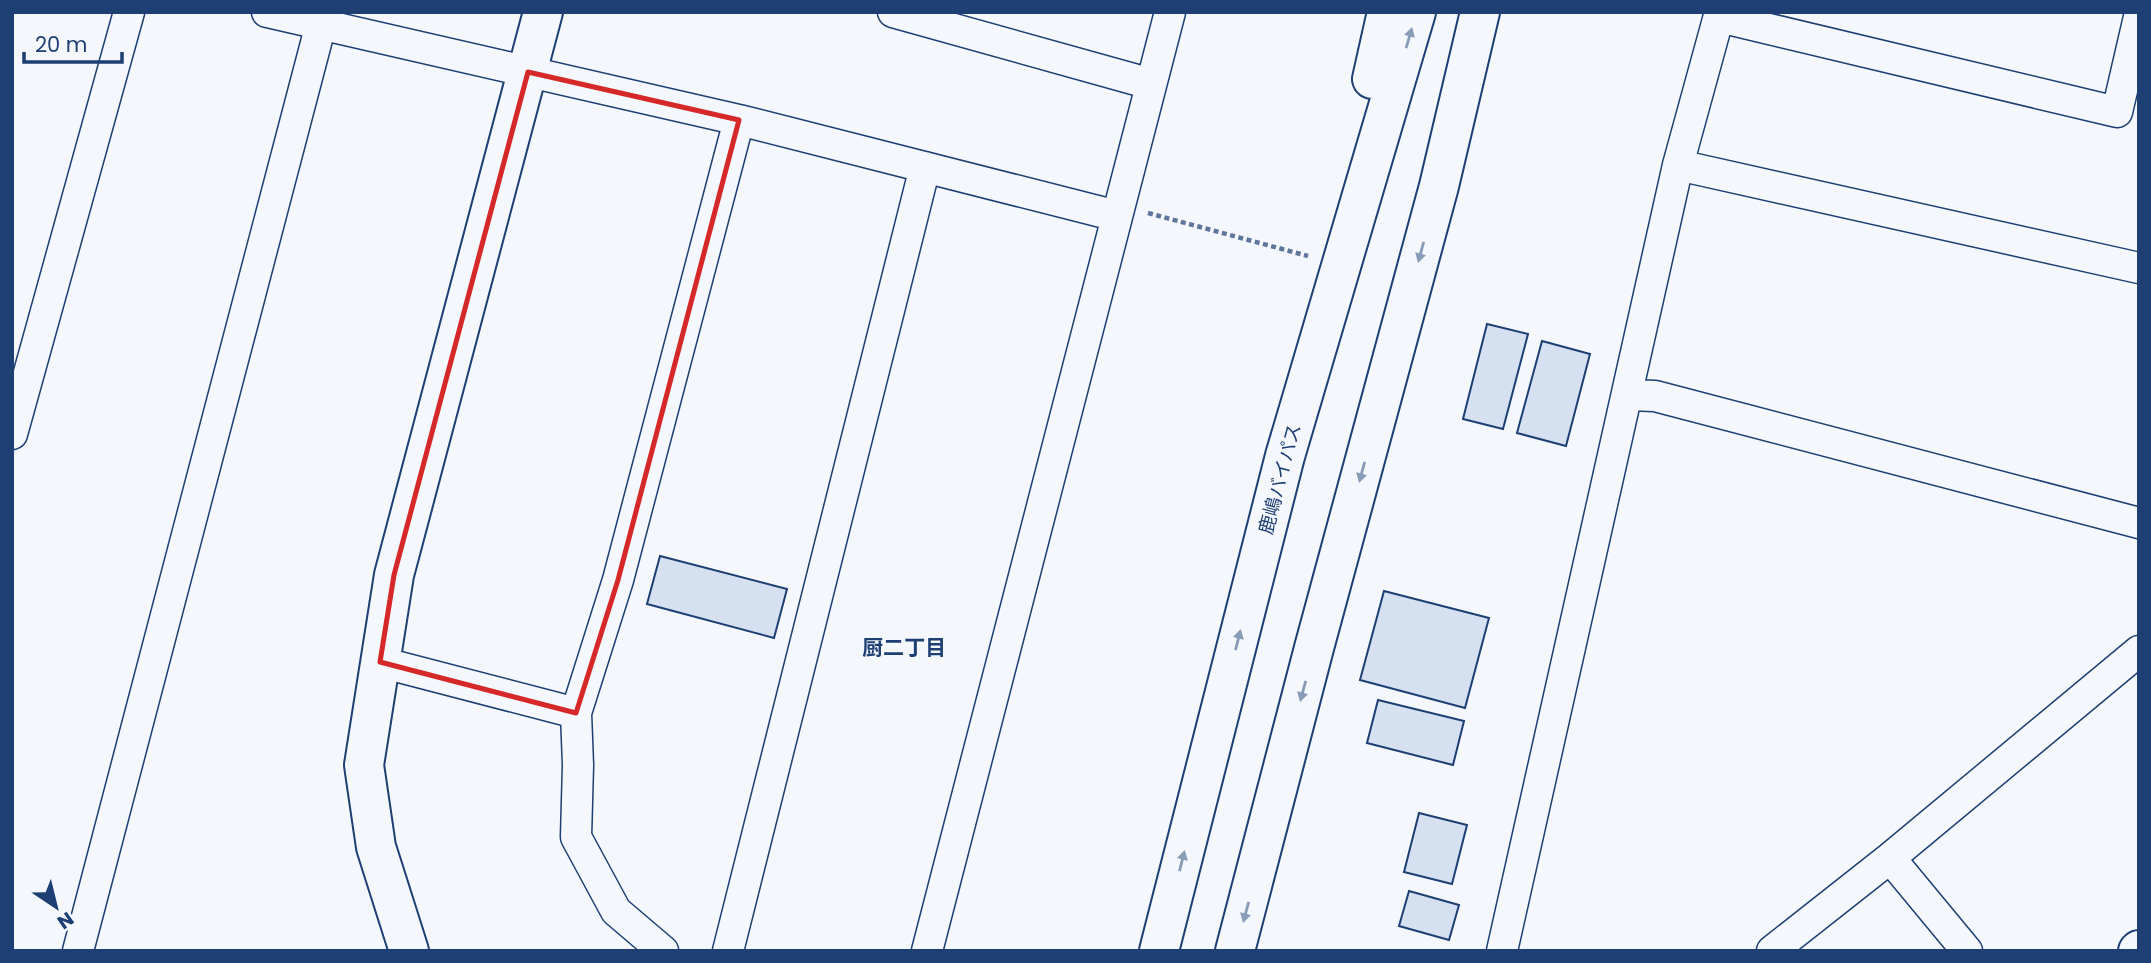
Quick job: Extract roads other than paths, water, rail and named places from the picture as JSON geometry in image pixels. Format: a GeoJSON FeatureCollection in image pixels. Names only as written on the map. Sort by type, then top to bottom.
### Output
{"type":"FeatureCollection","features":[{"type":"Feature","properties":{"kind":"main road"},"geometry":{"type":"LineString","coordinates":[[409,951],[376,847],[364,765],[394,575],[543,12]]}},
{"type":"Feature","properties":{"kind":"main road"},"geometry":{"type":"LineString","coordinates":[[1285,456],[1333,261],[1387,12]]}},
{"type":"Feature","properties":{"kind":"main road","name":"鹿嶋バイパス"},"geometry":{"type":"LineString","coordinates":[[1159,951],[1285,456],[1416,12]]}},
{"type":"Feature","properties":{"kind":"main road"},"geometry":{"type":"LineString","coordinates":[[1235,951],[1439,186],[1480,12]]}},
{"type":"Feature","properties":{"kind":"main road"},"geometry":{"type":"LineString","coordinates":[[1439,186],[1496,12]]}},
{"type":"Feature","properties":{"kind":"street"},"geometry":{"type":"LineString","coordinates":[[12,434],[129,12]]}},
{"type":"Feature","properties":{"kind":"street"},"geometry":{"type":"LineString","coordinates":[[267,12],[739,120],[925,167],[1118,211]]}},
{"type":"Feature","properties":{"kind":"street"},"geometry":{"type":"LineString","coordinates":[[892,12],[960,21],[1152,84]]}},
{"type":"Feature","properties":{"kind":"street"},"geometry":{"type":"LineString","coordinates":[[927,951],[1170,12]]}},
{"type":"Feature","properties":{"kind":"street"},"geometry":{"type":"LineString","coordinates":[[1502,951],[1678,165],[1719,14],[2117,111],[2139,17]]}},
{"type":"Feature","properties":{"kind":"street"},"geometry":{"type":"LineString","coordinates":[[78,951],[321,24]]}},
{"type":"Feature","properties":{"kind":"street"},"geometry":{"type":"LineString","coordinates":[[663,951],[617,911],[576,837],[576,713],[618,580],[739,120]]}},
{"type":"Feature","properties":{"kind":"street"},"geometry":{"type":"LineString","coordinates":[[1678,165],[2139,268]]}},
{"type":"Feature","properties":{"kind":"street"},"geometry":{"type":"LineString","coordinates":[[728,951],[925,167]]}},
{"type":"Feature","properties":{"kind":"street"},"geometry":{"type":"LineString","coordinates":[[1628,396],[1655,396],[2139,523]]}},
{"type":"Feature","properties":{"kind":"street"},"geometry":{"type":"LineString","coordinates":[[1772,951],[1890,858],[2139,651]]}},
{"type":"Feature","properties":{"kind":"street"},"geometry":{"type":"LineString","coordinates":[[380,662],[576,713]]}},
{"type":"Feature","properties":{"kind":"street"},"geometry":{"type":"LineString","coordinates":[[1890,858],[1967,951]]}},
{"type":"Feature","properties":{"kind":"district","name":"厨二丁目"},"geometry":{"type":"Point","coordinates":[904,647]}}]}
